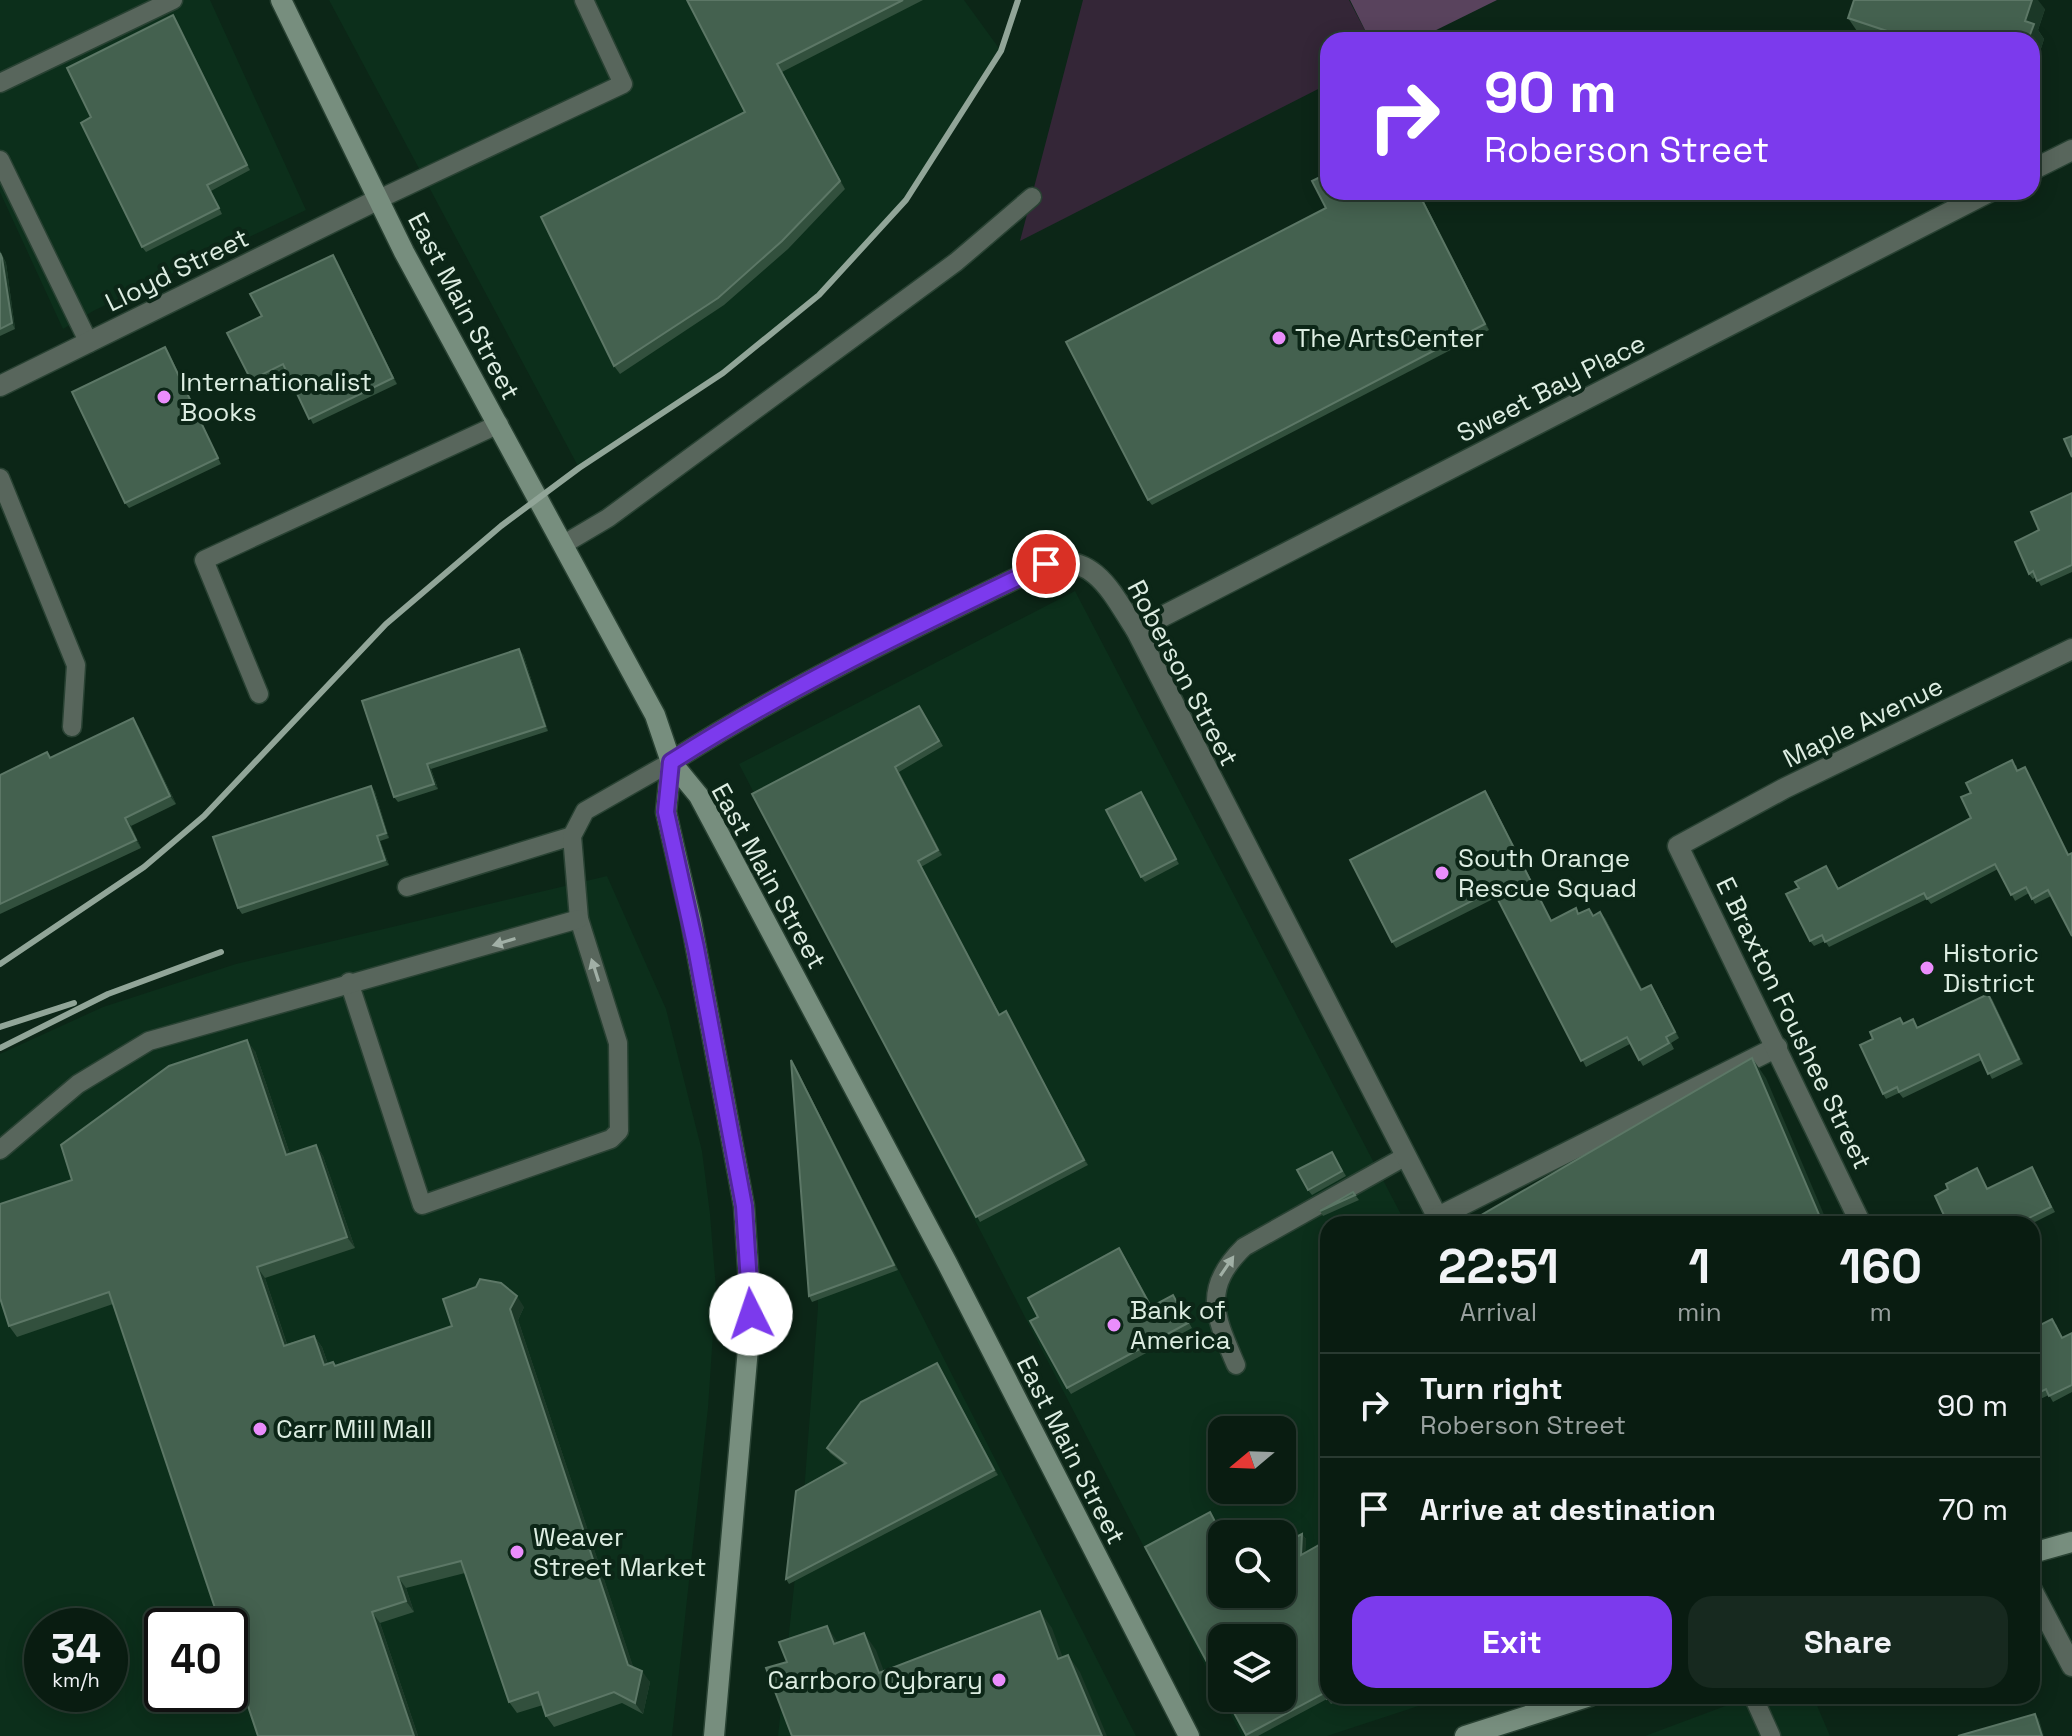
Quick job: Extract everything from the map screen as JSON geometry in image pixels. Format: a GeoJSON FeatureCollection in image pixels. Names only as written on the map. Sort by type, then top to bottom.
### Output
{"type":"FeatureCollection","features":[{"type":"Feature","properties":{"kind":"main road","name":"East Main Street"},"geometry":{"type":"LineString","coordinates":[[281,0],[377,200],[655,715],[671,762],[699,796],[947,1263],[1189,1736]]}},
{"type":"Feature","properties":{"kind":"main road"},"geometry":{"type":"LineString","coordinates":[[671,762],[666,812],[744,1206],[751,1314],[714,1736]]}},
{"type":"Feature","properties":{"kind":"main road"},"geometry":{"type":"LineString","coordinates":[[2040,1551],[2072,1542]]}},
{"type":"Feature","properties":{"kind":"main road"},"geometry":{"type":"LineString","coordinates":[[1465,1736],[1565,1704]]}},
{"type":"Feature","properties":{"kind":"street"},"geometry":{"type":"LineString","coordinates":[[2040,166],[2072,150]]}},
{"type":"Feature","properties":{"kind":"street","name":"Lloyd Street"},"geometry":{"type":"LineString","coordinates":[[0,386],[377,200]]}},
{"type":"Feature","properties":{"kind":"street","name":"Sweet Bay Place"},"geometry":{"type":"LineString","coordinates":[[1136,630],[1973,200]]}},
{"type":"Feature","properties":{"kind":"street","name":"Roberson Street"},"geometry":{"type":"LineString","coordinates":[[671,762],[715,734],[908,631],[1046,564],[1069,562],[1087,565],[1100,576],[1136,630],[1438,1216]]}},
{"type":"Feature","properties":{"kind":"street","name":"Maple Avenue"},"geometry":{"type":"LineString","coordinates":[[1678,846],[1785,788],[2072,649]]}},
{"type":"Feature","properties":{"kind":"street","name":"E Braxton Foushee Street"},"geometry":{"type":"LineString","coordinates":[[1678,846],[1857,1216]]}},
{"type":"Feature","properties":{"kind":"street"},"geometry":{"type":"LineString","coordinates":[[1448,1216],[1777,1047]]}},
{"type":"Feature","properties":{"kind":"street"},"geometry":{"type":"LineString","coordinates":[[2040,1605],[2072,1666]]}},
{"type":"Feature","properties":{"kind":"lane"},"geometry":{"type":"LineString","coordinates":[[0,83],[173,0]]}},
{"type":"Feature","properties":{"kind":"lane"},"geometry":{"type":"LineString","coordinates":[[377,200],[623,84],[584,0]]}},
{"type":"Feature","properties":{"kind":"lane"},"geometry":{"type":"LineString","coordinates":[[0,160],[89,343]]}},
{"type":"Feature","properties":{"kind":"lane"},"geometry":{"type":"LineString","coordinates":[[564,544],[608,518],[956,262],[1032,197]]}},
{"type":"Feature","properties":{"kind":"lane"},"geometry":{"type":"LineString","coordinates":[[259,694],[204,560],[499,424]]}},
{"type":"Feature","properties":{"kind":"lane"},"geometry":{"type":"LineString","coordinates":[[0,478],[76,665],[72,727]]}},
{"type":"Feature","properties":{"kind":"lane"},"geometry":{"type":"LineString","coordinates":[[349,982],[422,1205],[617,1135],[618,1043],[579,919],[572,836],[585,811],[671,762]]}},
{"type":"Feature","properties":{"kind":"lane"},"geometry":{"type":"LineString","coordinates":[[407,887],[572,836]]}},
{"type":"Feature","properties":{"kind":"lane"},"geometry":{"type":"LineString","coordinates":[[0,1150],[78,1084],[149,1041],[579,919]]}},
{"type":"Feature","properties":{"kind":"lane"},"geometry":{"type":"LineString","coordinates":[[1236,1365],[1216,1319],[1215,1307],[1216,1289],[1228,1262],[1244,1247],[1406,1156]]}},
{"type":"Feature","properties":{"kind":"lane"},"geometry":{"type":"LineString","coordinates":[[1757,1704],[1771,1736]]}},
{"type":"Feature","properties":{"kind":"shaded area"},"geometry":{"type":"Polygon","coordinates":[[[0,0],[210,0],[306,210],[95,310],[63,329],[0,192],[0,0]]]}},
{"type":"Feature","properties":{"kind":"shaded area"},"geometry":{"type":"Polygon","coordinates":[[[329,0],[964,0],[1001,51],[906,200],[819,295],[723,373],[579,468],[329,0]]]}},
{"type":"Feature","properties":{"kind":"shaded area"},"geometry":{"type":"Polygon","coordinates":[[[1083,0],[1349,0],[1366,32],[1320,32],[1320,88],[1020,241],[1083,0]]]}},
{"type":"Feature","properties":{"kind":"shaded area"},"geometry":{"type":"Polygon","coordinates":[[[1350,0],[1497,0],[1432,32],[1366,32],[1350,0]]]}},
{"type":"Feature","properties":{"kind":"shaded area"},"geometry":{"type":"Polygon","coordinates":[[[1075,591],[1402,1216],[1320,1216],[1320,1704],[1425,1704],[1327,1736],[1242,1736],[1229,1712],[1296,1712],[1296,1624],[1208,1624],[1208,1671],[739,764],[1075,591]]]}},
{"type":"Feature","properties":{"kind":"shaded area","name":"Carr Mill Mall"},"geometry":{"type":"Polygon","coordinates":[[[607,876],[666,1009],[702,1151],[716,1289],[708,1408],[672,1736],[0,1736],[0,1054],[103,1007],[236,964],[607,876]]]}},
{"type":"Feature","properties":{"kind":"shaded area"},"geometry":{"type":"Polygon","coordinates":[[[808,1092],[1136,1736],[778,1736],[804,1493],[818,1307],[808,1092]]]}},
{"type":"Feature","properties":{"kind":"shaded area"},"geometry":{"type":"Polygon","coordinates":[[[1731,1704],[1816,1704],[1830,1736],[1645,1736],[1731,1704]]]}},
{"type":"Feature","properties":{"kind":"building"},"geometry":{"type":"Polygon","coordinates":[[[687,0],[903,0],[777,64],[840,181],[782,241],[718,298],[614,366],[541,217],[745,112],[687,0]]]}},
{"type":"Feature","properties":{"kind":"building"},"geometry":{"type":"Polygon","coordinates":[[[1854,0],[2032,0],[2025,21],[2034,24],[2031,32],[1890,32],[1848,18],[1854,0]]]}},
{"type":"Feature","properties":{"kind":"building"},"geometry":{"type":"Polygon","coordinates":[[[173,15],[247,165],[207,185],[219,208],[142,247],[81,123],[91,117],[67,68],[173,15]]]}},
{"type":"Feature","properties":{"kind":"building","name":"The ArtsCenter"},"geometry":{"type":"Polygon","coordinates":[[[1320,177],[1320,196],[1312,181],[1320,177]]]}},
{"type":"Feature","properties":{"kind":"building","name":"The ArtsCenter"},"geometry":{"type":"Polygon","coordinates":[[[1322,200],[1422,200],[1485,324],[1148,500],[1066,342],[1326,208],[1322,200]]]}},
{"type":"Feature","properties":{"kind":"building"},"geometry":{"type":"Polygon","coordinates":[[[0,253],[12,323],[0,329],[0,253]]]}},
{"type":"Feature","properties":{"kind":"building"},"geometry":{"type":"Polygon","coordinates":[[[333,255],[393,378],[309,419],[283,364],[251,380],[227,333],[262,316],[250,294],[333,255]]]}},
{"type":"Feature","properties":{"kind":"building"},"geometry":{"type":"Polygon","coordinates":[[[165,347],[218,458],[125,503],[72,392],[165,347]]]}},
{"type":"Feature","properties":{"kind":"building"},"geometry":{"type":"Polygon","coordinates":[[[2072,436],[2072,457],[2064,439],[2072,436]]]}},
{"type":"Feature","properties":{"kind":"building"},"geometry":{"type":"Polygon","coordinates":[[[2072,493],[2072,565],[2037,581],[2033,571],[2029,574],[2015,542],[2039,530],[2031,512],[2072,493]]]}},
{"type":"Feature","properties":{"kind":"building"},"geometry":{"type":"Polygon","coordinates":[[[519,649],[545,726],[427,764],[434,784],[394,797],[362,701],[519,649]]]}},
{"type":"Feature","properties":{"kind":"building"},"geometry":{"type":"Polygon","coordinates":[[[919,706],[939,741],[895,767],[938,850],[918,861],[999,1015],[1006,1011],[1084,1160],[976,1217],[752,794],[919,706]]]}},
{"type":"Feature","properties":{"kind":"building"},"geometry":{"type":"Polygon","coordinates":[[[133,718],[170,796],[125,818],[136,840],[0,904],[0,775],[47,752],[50,758],[133,718]]]}},
{"type":"Feature","properties":{"kind":"building"},"geometry":{"type":"Polygon","coordinates":[[[2012,760],[2017,771],[2025,767],[2068,855],[2072,853],[2072,936],[2048,890],[2032,899],[2026,887],[2011,895],[1995,864],[1927,899],[1924,893],[1825,942],[1822,935],[1810,941],[1786,894],[1799,888],[1795,882],[1826,866],[1838,889],[1971,818],[1961,797],[1971,793],[1966,783],[2012,760]]]}},
{"type":"Feature","properties":{"kind":"building"},"geometry":{"type":"Polygon","coordinates":[[[371,786],[386,833],[377,836],[385,860],[238,908],[213,837],[371,786]]]}},
{"type":"Feature","properties":{"kind":"building"},"geometry":{"type":"Polygon","coordinates":[[[1485,791],[1551,921],[1576,908],[1578,914],[1589,909],[1593,916],[1600,912],[1641,990],[1651,985],[1675,1032],[1666,1037],[1669,1043],[1639,1060],[1627,1037],[1581,1061],[1493,890],[1392,942],[1350,860],[1485,791]]]}},
{"type":"Feature","properties":{"kind":"building"},"geometry":{"type":"Polygon","coordinates":[[[1141,792],[1176,859],[1141,877],[1106,810],[1141,792]]]}},
{"type":"Feature","properties":{"kind":"building"},"geometry":{"type":"Polygon","coordinates":[[[1988,994],[2019,1059],[1988,1074],[1979,1054],[1899,1092],[1897,1087],[1883,1094],[1860,1045],[1873,1039],[1870,1032],[1900,1018],[1903,1024],[1913,1019],[1917,1028],[1988,994]]]}},
{"type":"Feature","properties":{"kind":"building","name":"Carr Mill Mall"},"geometry":{"type":"Polygon","coordinates":[[[247,1040],[286,1155],[316,1145],[347,1237],[257,1267],[284,1346],[314,1336],[324,1365],[333,1362],[335,1366],[452,1326],[443,1299],[476,1287],[480,1279],[501,1283],[517,1296],[510,1309],[628,1665],[642,1671],[635,1703],[614,1692],[546,1716],[538,1692],[509,1702],[461,1561],[398,1577],[406,1601],[372,1612],[414,1736],[258,1736],[248,1706],[248,1608],[215,1608],[109,1292],[9,1326],[0,1298],[0,1204],[72,1180],[61,1145],[169,1066],[247,1040]]]}},
{"type":"Feature","properties":{"kind":"building"},"geometry":{"type":"Polygon","coordinates":[[[1752,1058],[1820,1216],[1480,1216],[1752,1058]]]}},
{"type":"Feature","properties":{"kind":"building"},"geometry":{"type":"Polygon","coordinates":[[[791,1060],[894,1265],[809,1296],[791,1060]]]}},
{"type":"Feature","properties":{"kind":"building"},"geometry":{"type":"Polygon","coordinates":[[[1332,1152],[1342,1171],[1308,1190],[1297,1170],[1332,1152]]]}},
{"type":"Feature","properties":{"kind":"building"},"geometry":{"type":"Polygon","coordinates":[[[2032,1167],[2051,1207],[2033,1216],[1944,1216],[1935,1196],[1948,1189],[1946,1184],[1977,1168],[1987,1189],[2032,1167]]]}},
{"type":"Feature","properties":{"kind":"building"},"geometry":{"type":"Polygon","coordinates":[[[1353,1192],[1355,1195],[1320,1211],[1353,1192]]]}},
{"type":"Feature","properties":{"kind":"building","name":"Bank of America"},"geometry":{"type":"Polygon","coordinates":[[[1119,1248],[1151,1307],[1173,1295],[1188,1323],[1067,1388],[1030,1321],[1038,1317],[1028,1298],[1119,1248]]]}},
{"type":"Feature","properties":{"kind":"building"},"geometry":{"type":"Polygon","coordinates":[[[2052,1319],[2062,1338],[2072,1333],[2072,1385],[2049,1396],[2046,1389],[2040,1392],[2040,1325],[2052,1319]]]}},
{"type":"Feature","properties":{"kind":"building"},"geometry":{"type":"Polygon","coordinates":[[[937,1363],[994,1470],[786,1579],[796,1491],[846,1463],[827,1448],[861,1402],[937,1363]]]}},
{"type":"Feature","properties":{"kind":"building"},"geometry":{"type":"Polygon","coordinates":[[[1210,1512],[1214,1520],[1208,1520],[1208,1608],[1296,1608],[1296,1537],[1302,1534],[1301,1555],[1320,1544],[1320,1695],[1296,1708],[1296,1624],[1208,1624],[1208,1664],[1145,1547],[1210,1512]]]}},
{"type":"Feature","properties":{"kind":"building"},"geometry":{"type":"Polygon","coordinates":[[[1040,1611],[1058,1659],[1068,1655],[1102,1736],[792,1736],[766,1668],[787,1662],[779,1642],[827,1626],[834,1644],[864,1633],[879,1673],[1040,1611]]]}},
{"type":"Feature","properties":{"kind":"building"},"geometry":{"type":"Polygon","coordinates":[[[1234,1712],[1289,1712],[1246,1735],[1234,1712]]]}},
{"type":"Feature","properties":{"kind":"building"},"geometry":{"type":"Polygon","coordinates":[[[2035,1714],[2042,1736],[1958,1736],[2035,1714]]]}},
{"type":"Feature","properties":{"kind":"railway"},"geometry":{"type":"LineString","coordinates":[[0,964],[144,867],[204,816],[386,624],[501,526],[579,468],[723,373],[819,295],[906,200],[1001,51],[1018,0]]}},
{"type":"Feature","properties":{"kind":"railway"},"geometry":{"type":"LineString","coordinates":[[0,1048],[108,994],[221,952]]}},
{"type":"Feature","properties":{"kind":"railway"},"geometry":{"type":"LineString","coordinates":[[0,1027],[74,1003]]}},
{"type":"Feature","properties":{"kind":"place","name":"The ArtsCenter"},"geometry":{"type":"Point","coordinates":[1279,338]}},
{"type":"Feature","properties":{"kind":"place","name":"Internationalist Books"},"geometry":{"type":"Point","coordinates":[164,397]}},
{"type":"Feature","properties":{"kind":"place","name":"South Orange Rescue Squad"},"geometry":{"type":"Point","coordinates":[1442,873]}},
{"type":"Feature","properties":{"kind":"place","name":"Historic District"},"geometry":{"type":"Point","coordinates":[1927,968]}},
{"type":"Feature","properties":{"kind":"place","name":"Bank of America"},"geometry":{"type":"Point","coordinates":[1114,1325]}},
{"type":"Feature","properties":{"kind":"place","name":"Carr Mill Mall"},"geometry":{"type":"Point","coordinates":[260,1429]}},
{"type":"Feature","properties":{"kind":"place","name":"Weaver Street Market"},"geometry":{"type":"Point","coordinates":[517,1552]}},
{"type":"Feature","properties":{"kind":"place","name":"Carrboro Cybrary"},"geometry":{"type":"Point","coordinates":[999,1680]}},
{"type":"Feature","properties":{"kind":"route"},"geometry":{"type":"LineString","coordinates":[[751,1314],[744,1206],[696,948],[666,812],[671,762],[715,734],[908,631],[1046,564]]}}]}
